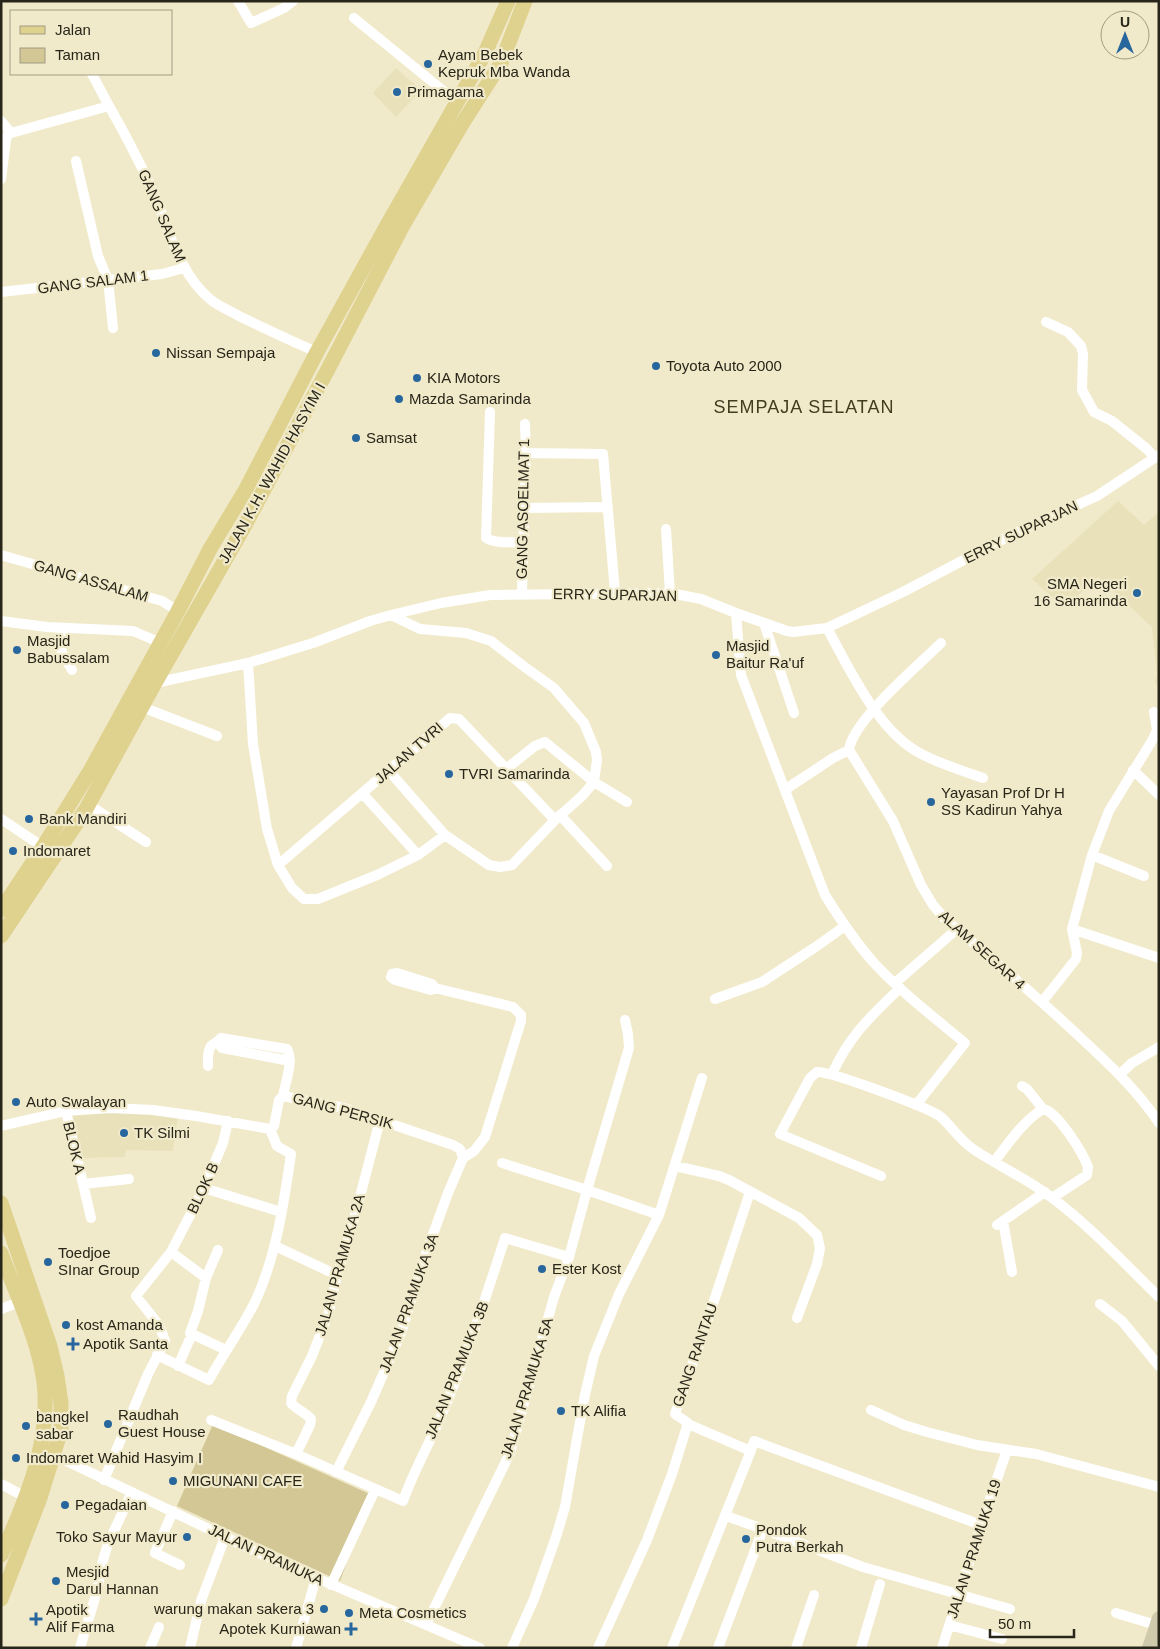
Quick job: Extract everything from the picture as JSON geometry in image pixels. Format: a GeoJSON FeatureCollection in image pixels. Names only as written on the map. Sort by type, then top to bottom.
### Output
{"type":"FeatureCollection","features":[{"type":"Feature","properties":{"kind":"main road","name":"JALAN K.H. WAHID HASYIM I"},"geometry":{"type":"LineString","coordinates":[[1,910],[90,771],[161,644],[210,549],[228,520],[317,352],[485,53],[508,1]]}},
{"type":"Feature","properties":{"kind":"main road","name":"JALAN K.H. WAHID HASYIM I"},"geometry":{"type":"LineString","coordinates":[[1,936],[89,805],[155,683],[245,525],[402,227],[462,124],[501,63],[525,1]]}},
{"type":"Feature","properties":{"kind":"main road"},"geometry":{"type":"LineString","coordinates":[[485,53],[501,63]]}},
{"type":"Feature","properties":{"kind":"main road"},"geometry":{"type":"LineString","coordinates":[[228,520],[245,525]]}},
{"type":"Feature","properties":{"kind":"main road"},"geometry":{"type":"LineString","coordinates":[[1,1203],[50,1346],[61,1403],[61,1430],[54,1455],[40,1498],[1,1599]]}},
{"type":"Feature","properties":{"kind":"main road"},"geometry":{"type":"LineString","coordinates":[[1,1253],[41,1366],[44,1391],[44,1422],[27,1498],[1,1555]]}},
{"type":"Feature","properties":{"kind":"street"},"geometry":{"type":"LineString","coordinates":[[238,1],[251,23],[282,5],[293,1]]}},
{"type":"Feature","properties":{"kind":"street"},"geometry":{"type":"LineString","coordinates":[[354,18],[457,102]]}},
{"type":"Feature","properties":{"kind":"street","name":"GANG SALAM"},"geometry":{"type":"LineString","coordinates":[[93,75],[122,127],[151,188],[184,268],[210,299],[220,306],[317,352]]}},
{"type":"Feature","properties":{"kind":"street"},"geometry":{"type":"LineString","coordinates":[[7,135],[110,106]]}},
{"type":"Feature","properties":{"kind":"street"},"geometry":{"type":"LineString","coordinates":[[1,121],[7,135],[1,179]]}},
{"type":"Feature","properties":{"kind":"street"},"geometry":{"type":"LineString","coordinates":[[76,161],[98,256],[108,280],[113,328]]}},
{"type":"Feature","properties":{"kind":"street","name":"GANG SALAM 1"},"geometry":{"type":"LineString","coordinates":[[1,292],[162,274],[184,268]]}},
{"type":"Feature","properties":{"kind":"street"},"geometry":{"type":"LineString","coordinates":[[1046,322],[1068,332],[1081,346],[1083,354],[1082,390],[1094,412],[1112,421],[1157,456]]}},
{"type":"Feature","properties":{"kind":"street"},"geometry":{"type":"LineString","coordinates":[[490,412],[486,538],[507,542],[522,542]]}},
{"type":"Feature","properties":{"kind":"street","name":"GANG ASOELMAT 1"},"geometry":{"type":"LineString","coordinates":[[522,594],[526,453],[525,424]]}},
{"type":"Feature","properties":{"kind":"street"},"geometry":{"type":"LineString","coordinates":[[526,453],[603,454],[615,592]]}},
{"type":"Feature","properties":{"kind":"street","name":"ERRY SUPARJAN"},"geometry":{"type":"LineString","coordinates":[[155,683],[248,663],[313,643],[391,615],[441,602],[490,595],[670,592],[701,599],[793,632],[827,628],[903,592],[1011,535],[1097,496],[1157,456]]}},
{"type":"Feature","properties":{"kind":"street"},"geometry":{"type":"LineString","coordinates":[[523,508],[608,507]]}},
{"type":"Feature","properties":{"kind":"street"},"geometry":{"type":"LineString","coordinates":[[666,529],[670,592]]}},
{"type":"Feature","properties":{"kind":"street","name":"GANG ASSALAM"},"geometry":{"type":"LineString","coordinates":[[1,555],[162,601],[178,611]]}},
{"type":"Feature","properties":{"kind":"street"},"geometry":{"type":"LineString","coordinates":[[736,613],[741,676],[786,789],[825,895],[845,926],[875,964],[965,1044],[916,1105]]}},
{"type":"Feature","properties":{"kind":"street"},"geometry":{"type":"LineString","coordinates":[[389,771],[445,835],[489,865],[500,867],[512,865],[558,817],[582,796],[594,782],[597,760],[596,752],[584,723],[554,688],[491,641],[466,633],[420,629],[391,615]]}},
{"type":"Feature","properties":{"kind":"street"},"geometry":{"type":"LineString","coordinates":[[1,621],[60,628],[133,631],[161,644]]}},
{"type":"Feature","properties":{"kind":"street"},"geometry":{"type":"LineString","coordinates":[[764,623],[794,713]]}},
{"type":"Feature","properties":{"kind":"street"},"geometry":{"type":"LineString","coordinates":[[60,628],[62,653],[72,670]]}},
{"type":"Feature","properties":{"kind":"street"},"geometry":{"type":"LineString","coordinates":[[827,628],[874,708],[891,731],[916,751],[983,778]]}},
{"type":"Feature","properties":{"kind":"street"},"geometry":{"type":"LineString","coordinates":[[786,789],[850,748],[862,723],[874,708],[941,643]]}},
{"type":"Feature","properties":{"kind":"street"},"geometry":{"type":"LineString","coordinates":[[248,663],[254,753],[267,829],[278,865],[292,888],[304,898],[318,900],[418,855],[445,835]]}},
{"type":"Feature","properties":{"kind":"street"},"geometry":{"type":"LineString","coordinates":[[142,707],[217,736]]}},
{"type":"Feature","properties":{"kind":"street"},"geometry":{"type":"LineString","coordinates":[[1042,1002],[1076,959],[1077,953],[1072,929],[1092,855],[1109,811],[1157,730],[1154,712]]}},
{"type":"Feature","properties":{"kind":"street","name":"JALAN TVRI"},"geometry":{"type":"LineString","coordinates":[[278,865],[450,718],[454,718],[459,719],[506,769],[607,866]]}},
{"type":"Feature","properties":{"kind":"street"},"geometry":{"type":"LineString","coordinates":[[506,769],[535,746],[545,742],[594,782],[627,802]]}},
{"type":"Feature","properties":{"kind":"street","name":"ALAM SEGAR 4"},"geometry":{"type":"LineString","coordinates":[[850,748],[893,821],[921,885],[933,905],[957,929],[1042,1002],[1120,1074],[1159,1123]]}},
{"type":"Feature","properties":{"kind":"street"},"geometry":{"type":"LineString","coordinates":[[1133,770],[1159,795]]}},
{"type":"Feature","properties":{"kind":"street"},"geometry":{"type":"LineString","coordinates":[[362,793],[418,855]]}},
{"type":"Feature","properties":{"kind":"street"},"geometry":{"type":"LineString","coordinates":[[89,805],[146,842]]}},
{"type":"Feature","properties":{"kind":"street"},"geometry":{"type":"LineString","coordinates":[[1,819],[43,847]]}},
{"type":"Feature","properties":{"kind":"street"},"geometry":{"type":"LineString","coordinates":[[1092,855],[1144,876]]}},
{"type":"Feature","properties":{"kind":"street"},"geometry":{"type":"LineString","coordinates":[[715,999],[762,982],[845,926]]}},
{"type":"Feature","properties":{"kind":"street"},"geometry":{"type":"LineString","coordinates":[[832,1074],[853,1036],[897,985],[957,929]]}},
{"type":"Feature","properties":{"kind":"street"},"geometry":{"type":"LineString","coordinates":[[1072,929],[1159,958]]}},
{"type":"Feature","properties":{"kind":"street"},"geometry":{"type":"LineString","coordinates":[[435,988],[512,1007],[521,1015],[521,1021],[485,1137],[474,1151],[463,1158]]}},
{"type":"Feature","properties":{"kind":"street","name":"JALAN PRAMUKA 5A"},"geometry":{"type":"LineString","coordinates":[[426,1625],[510,1453],[554,1296],[569,1258],[629,1048],[625,1020]]}},
{"type":"Feature","properties":{"kind":"street"},"geometry":{"type":"LineString","coordinates":[[208,1066],[211,1046],[218,1043],[221,1038],[287,1049],[290,1061],[283,1096]]}},
{"type":"Feature","properties":{"kind":"street"},"geometry":{"type":"LineString","coordinates":[[1120,1074],[1132,1063],[1159,1047]]}},
{"type":"Feature","properties":{"kind":"street"},"geometry":{"type":"LineString","coordinates":[[881,1176],[780,1134],[810,1078],[816,1072],[832,1074],[916,1105],[941,1117],[971,1148],[1048,1195],[1087,1227],[1159,1298]]}},
{"type":"Feature","properties":{"kind":"street"},"geometry":{"type":"LineString","coordinates":[[512,1648],[534,1599],[566,1502],[584,1398],[594,1356],[619,1294],[659,1215],[702,1078]]}},
{"type":"Feature","properties":{"kind":"street"},"geometry":{"type":"LineString","coordinates":[[1012,1272],[1000,1223],[1087,1175],[1089,1169],[1063,1126],[1049,1110],[1043,1109],[1027,1089],[1022,1086]]}},
{"type":"Feature","properties":{"kind":"street","name":"GANG PERSIK"},"geometry":{"type":"LineString","coordinates":[[270,1129],[274,1126],[279,1100],[283,1096],[344,1108],[453,1144],[460,1149],[463,1158]]}},
{"type":"Feature","properties":{"kind":"street"},"geometry":{"type":"LineString","coordinates":[[1,1126],[66,1111],[111,1108],[153,1110],[270,1129],[277,1146],[291,1154],[275,1246],[263,1283],[254,1303],[209,1380],[157,1355],[104,1480]]}},
{"type":"Feature","properties":{"kind":"street"},"geometry":{"type":"LineString","coordinates":[[994,1162],[1021,1129],[1043,1109]]}},
{"type":"Feature","properties":{"kind":"street","name":"BLOK A"},"geometry":{"type":"LineString","coordinates":[[66,1111],[91,1218]]}},
{"type":"Feature","properties":{"kind":"street","name":"JALAN PRAMUKA 2A"},"geometry":{"type":"LineString","coordinates":[[296,1454],[311,1419],[307,1414],[295,1408],[291,1403],[292,1396],[312,1356],[329,1312],[337,1275],[380,1120]]}},
{"type":"Feature","properties":{"kind":"street","name":"BLOK B"},"geometry":{"type":"LineString","coordinates":[[157,1355],[165,1341],[159,1325],[136,1296],[171,1252],[204,1188],[223,1143],[228,1121]]}},
{"type":"Feature","properties":{"kind":"street","name":"JALAN PRAMUKA 3A"},"geometry":{"type":"LineString","coordinates":[[336,1472],[371,1402],[401,1333],[424,1259],[463,1158]]}},
{"type":"Feature","properties":{"kind":"street"},"geometry":{"type":"LineString","coordinates":[[502,1163],[659,1215]]}},
{"type":"Feature","properties":{"kind":"street"},"geometry":{"type":"LineString","coordinates":[[675,1166],[719,1176],[799,1218],[817,1235],[820,1242],[818,1259],[797,1318]]}},
{"type":"Feature","properties":{"kind":"street","name":"BLOK A"},"geometry":{"type":"LineString","coordinates":[[83,1184],[129,1179]]}},
{"type":"Feature","properties":{"kind":"street"},"geometry":{"type":"LineString","coordinates":[[204,1188],[281,1212]]}},
{"type":"Feature","properties":{"kind":"street","name":"GANG RANTAU"},"geometry":{"type":"LineString","coordinates":[[598,1648],[647,1540],[672,1474],[688,1424],[675,1414],[750,1192]]}},
{"type":"Feature","properties":{"kind":"street","name":"JALAN PRAMUKA 3B"},"geometry":{"type":"LineString","coordinates":[[375,1490],[403,1501],[413,1473],[438,1423],[472,1341],[505,1238],[569,1258]]}},
{"type":"Feature","properties":{"kind":"street"},"geometry":{"type":"LineString","coordinates":[[275,1246],[337,1275]]}},
{"type":"Feature","properties":{"kind":"street"},"geometry":{"type":"LineString","coordinates":[[178,1366],[192,1334],[190,1333],[198,1311],[206,1278],[218,1250]]}},
{"type":"Feature","properties":{"kind":"street"},"geometry":{"type":"LineString","coordinates":[[171,1252],[206,1278]]}},
{"type":"Feature","properties":{"kind":"street"},"geometry":{"type":"LineString","coordinates":[[1,1309],[19,1302]]}},
{"type":"Feature","properties":{"kind":"street"},"geometry":{"type":"LineString","coordinates":[[1100,1304],[1122,1321],[1159,1366]]}},
{"type":"Feature","properties":{"kind":"street"},"geometry":{"type":"LineString","coordinates":[[192,1334],[226,1350]]}},
{"type":"Feature","properties":{"kind":"street"},"geometry":{"type":"LineString","coordinates":[[871,1410],[904,1425],[927,1432],[1007,1450],[1036,1454],[1159,1487]]}},
{"type":"Feature","properties":{"kind":"street"},"geometry":{"type":"LineString","coordinates":[[211,1420],[296,1454],[375,1490],[331,1586]]}},
{"type":"Feature","properties":{"kind":"street"},"geometry":{"type":"LineString","coordinates":[[688,1424],[746,1449],[750,1453]]}},
{"type":"Feature","properties":{"kind":"street"},"geometry":{"type":"LineString","coordinates":[[672,1648],[716,1536],[726,1516],[754,1441],[981,1525]]}},
{"type":"Feature","properties":{"kind":"street","name":"JALAN PRAMUKA 19"},"geometry":{"type":"LineString","coordinates":[[942,1648],[1007,1450]]}},
{"type":"Feature","properties":{"kind":"street","name":"JALAN PRAMUKA"},"geometry":{"type":"LineString","coordinates":[[54,1455],[331,1586],[480,1648]]}},
{"type":"Feature","properties":{"kind":"street"},"geometry":{"type":"LineString","coordinates":[[1,1484],[27,1498]]}},
{"type":"Feature","properties":{"kind":"street"},"geometry":{"type":"LineString","coordinates":[[80,1648],[106,1552],[132,1492]]}},
{"type":"Feature","properties":{"kind":"street"},"geometry":{"type":"LineString","coordinates":[[173,1511],[155,1553],[180,1565]]}},
{"type":"Feature","properties":{"kind":"street"},"geometry":{"type":"LineString","coordinates":[[726,1516],[863,1567],[1010,1609]]}},
{"type":"Feature","properties":{"kind":"street"},"geometry":{"type":"LineString","coordinates":[[718,1648],[763,1529]]}},
{"type":"Feature","properties":{"kind":"street"},"geometry":{"type":"LineString","coordinates":[[190,1648],[201,1601],[225,1537]]}},
{"type":"Feature","properties":{"kind":"street"},"geometry":{"type":"LineString","coordinates":[[296,1648],[316,1578]]}},
{"type":"Feature","properties":{"kind":"street"},"geometry":{"type":"LineString","coordinates":[[861,1648],[880,1584]]}},
{"type":"Feature","properties":{"kind":"street"},"geometry":{"type":"LineString","coordinates":[[796,1648],[814,1594]]}},
{"type":"Feature","properties":{"kind":"street"},"geometry":{"type":"LineString","coordinates":[[1116,1613],[1157,1622],[1149,1648]]}},
{"type":"Feature","properties":{"kind":"street"},"geometry":{"type":"LineString","coordinates":[[949,1625],[1002,1639]]}},
{"type":"Feature","properties":{"kind":"street"},"geometry":{"type":"LineString","coordinates":[[150,1648],[159,1627]]}},
{"type":"Feature","properties":{"kind":"shaded area","name":"Primagama"},"geometry":{"type":"Polygon","coordinates":[[[396,68],[421,90],[396,117],[373,93],[396,68]]]}},
{"type":"Feature","properties":{"kind":"shaded area","name":"SMA Negeri 16 Samarinda"},"geometry":{"type":"Polygon","coordinates":[[[1118,501],[1144,525],[1159,512],[1159,687],[1155,683],[1157,674],[1152,627],[1098,577],[1065,608],[1032,579],[1118,501]]]}},
{"type":"Feature","properties":{"kind":"shaded area","name":"TK Silmi"},"geometry":{"type":"Polygon","coordinates":[[[110,1110],[178,1115],[173,1151],[126,1150],[125,1157],[79,1158],[68,1113],[110,1110]]]}},
{"type":"Feature","properties":{"kind":"green space"},"geometry":{"type":"Polygon","coordinates":[[[213,1424],[372,1495],[340,1581],[177,1506],[213,1424]]]}},
{"type":"Feature","properties":{"kind":"place","name":"Ayam Bebek Kepruk Mba Wanda"},"geometry":{"type":"Point","coordinates":[428,64]}},
{"type":"Feature","properties":{"kind":"place","name":"Primagama"},"geometry":{"type":"Point","coordinates":[397,92]}},
{"type":"Feature","properties":{"kind":"place","name":"Nissan Sempaja"},"geometry":{"type":"Point","coordinates":[156,353]}},
{"type":"Feature","properties":{"kind":"place","name":"Toyota Auto 2000"},"geometry":{"type":"Point","coordinates":[656,366]}},
{"type":"Feature","properties":{"kind":"place","name":"KIA Motors"},"geometry":{"type":"Point","coordinates":[417,378]}},
{"type":"Feature","properties":{"kind":"place","name":"Mazda Samarinda"},"geometry":{"type":"Point","coordinates":[399,399]}},
{"type":"Feature","properties":{"kind":"place","name":"Samsat"},"geometry":{"type":"Point","coordinates":[356,438]}},
{"type":"Feature","properties":{"kind":"place","name":"SMA Negeri 16 Samarinda"},"geometry":{"type":"Point","coordinates":[1137,593]}},
{"type":"Feature","properties":{"kind":"place","name":"Masjid Babussalam"},"geometry":{"type":"Point","coordinates":[17,650]}},
{"type":"Feature","properties":{"kind":"place","name":"Masjid Baitur Ra'uf"},"geometry":{"type":"Point","coordinates":[716,655]}},
{"type":"Feature","properties":{"kind":"place","name":"TVRI Samarinda"},"geometry":{"type":"Point","coordinates":[449,774]}},
{"type":"Feature","properties":{"kind":"place","name":"Yayasan Prof Dr H SS Kadirun Yahya"},"geometry":{"type":"Point","coordinates":[931,802]}},
{"type":"Feature","properties":{"kind":"place","name":"Bank Mandiri"},"geometry":{"type":"Point","coordinates":[29,819]}},
{"type":"Feature","properties":{"kind":"place","name":"Indomaret"},"geometry":{"type":"Point","coordinates":[13,851]}},
{"type":"Feature","properties":{"kind":"place","name":"Auto Swalayan"},"geometry":{"type":"Point","coordinates":[16,1102]}},
{"type":"Feature","properties":{"kind":"place","name":"TK Silmi"},"geometry":{"type":"Point","coordinates":[124,1133]}},
{"type":"Feature","properties":{"kind":"place","name":"Toedjoe SInar Group"},"geometry":{"type":"Point","coordinates":[48,1262]}},
{"type":"Feature","properties":{"kind":"place","name":"Ester Kost"},"geometry":{"type":"Point","coordinates":[542,1269]}},
{"type":"Feature","properties":{"kind":"place","name":"kost Amanda"},"geometry":{"type":"Point","coordinates":[66,1325]}},
{"type":"Feature","properties":{"kind":"place","name":"Apotik Santa"},"geometry":{"type":"Point","coordinates":[73,1344]}},
{"type":"Feature","properties":{"kind":"place","name":"TK Alifia"},"geometry":{"type":"Point","coordinates":[561,1411]}},
{"type":"Feature","properties":{"kind":"place","name":"Raudhah Guest House"},"geometry":{"type":"Point","coordinates":[108,1424]}},
{"type":"Feature","properties":{"kind":"place","name":"bangkel sabar"},"geometry":{"type":"Point","coordinates":[26,1426]}},
{"type":"Feature","properties":{"kind":"place","name":"Indomaret Wahid Hasyim I"},"geometry":{"type":"Point","coordinates":[16,1458]}},
{"type":"Feature","properties":{"kind":"place","name":"MIGUNANI CAFE"},"geometry":{"type":"Point","coordinates":[173,1481]}},
{"type":"Feature","properties":{"kind":"place","name":"Pegadaian"},"geometry":{"type":"Point","coordinates":[65,1505]}},
{"type":"Feature","properties":{"kind":"place","name":"Toko Sayur Mayur"},"geometry":{"type":"Point","coordinates":[187,1537]}},
{"type":"Feature","properties":{"kind":"place","name":"Pondok Putra Berkah"},"geometry":{"type":"Point","coordinates":[746,1539]}},
{"type":"Feature","properties":{"kind":"place","name":"Mesjid Darul Hannan"},"geometry":{"type":"Point","coordinates":[56,1581]}},
{"type":"Feature","properties":{"kind":"place","name":"warung makan sakera 3"},"geometry":{"type":"Point","coordinates":[324,1609]}},
{"type":"Feature","properties":{"kind":"place","name":"Meta Cosmetics"},"geometry":{"type":"Point","coordinates":[349,1613]}},
{"type":"Feature","properties":{"kind":"place","name":"Apotik Alif Farma"},"geometry":{"type":"Point","coordinates":[36,1619]}},
{"type":"Feature","properties":{"kind":"place","name":"Apotek Kurniawan"},"geometry":{"type":"Point","coordinates":[351,1629]}},
{"type":"Feature","properties":{"kind":"district","name":"SEMPAJA SELATAN"},"geometry":{"type":"Point","coordinates":[804,407]}}]}
